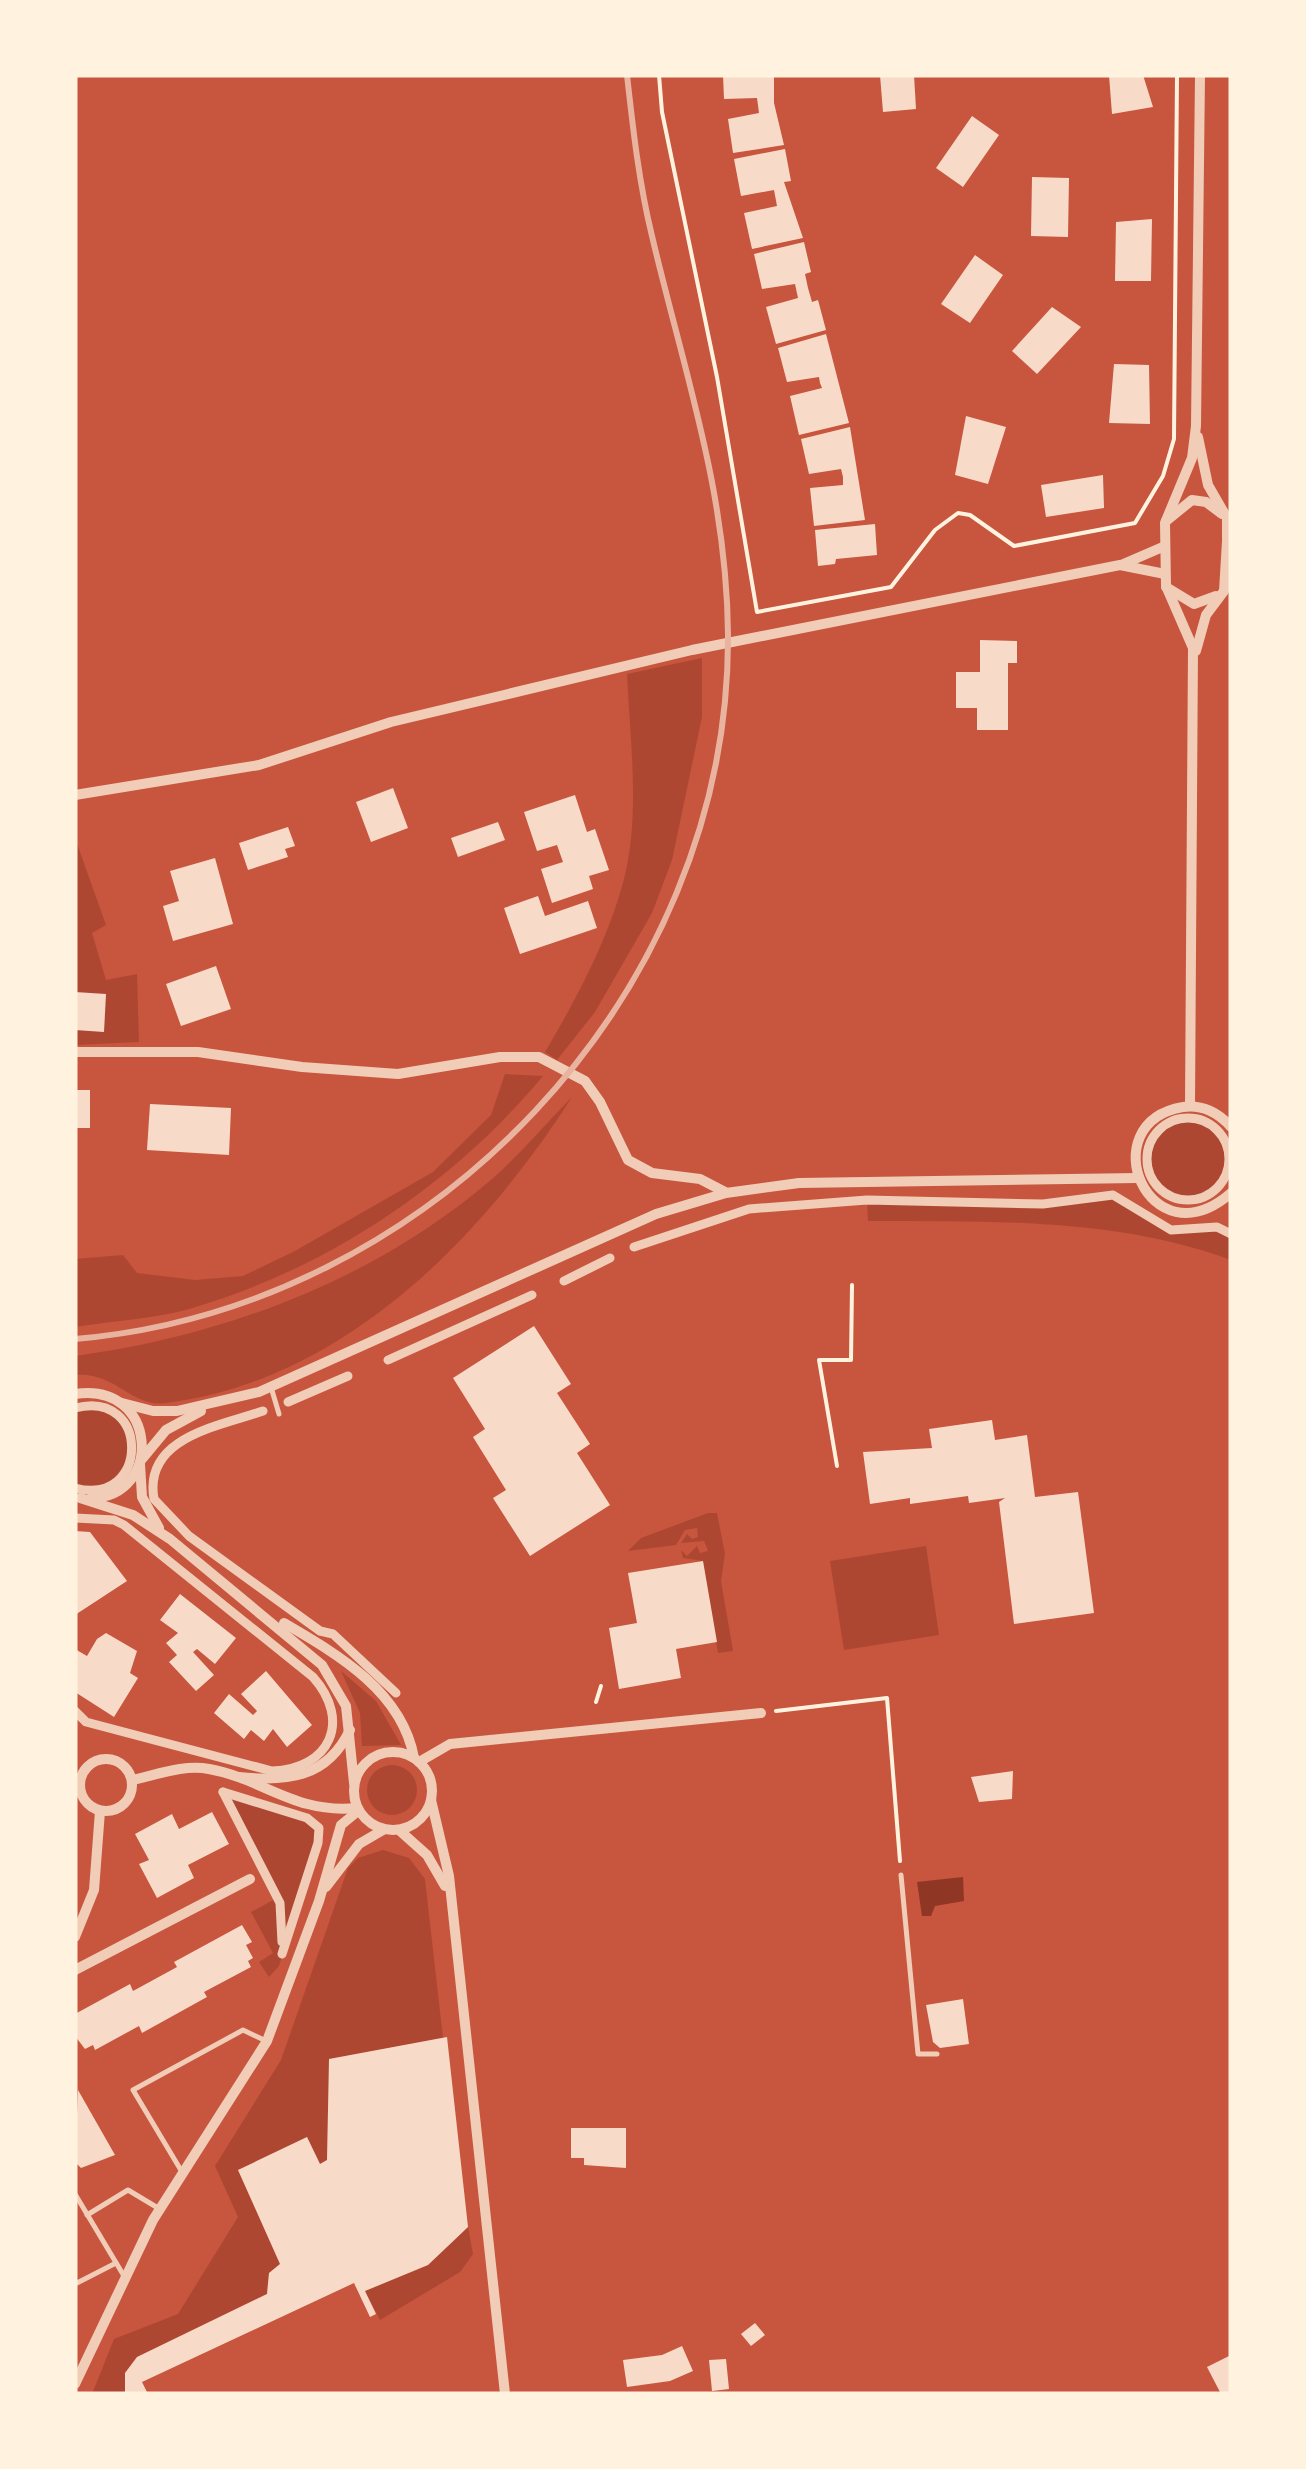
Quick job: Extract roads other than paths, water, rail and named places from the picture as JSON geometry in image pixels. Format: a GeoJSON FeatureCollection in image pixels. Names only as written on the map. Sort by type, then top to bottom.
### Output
{"type":"FeatureCollection","features":[{"type":"Feature","properties":{"kind":"street"},"geometry":{"type":"LineString","coordinates":[[1190,1106],[1193,648],[1165,580],[1165,523],[1192,458],[1196,426],[1200,75]]}},
{"type":"Feature","properties":{"kind":"street"},"geometry":{"type":"LineString","coordinates":[[1194,674],[1199,632],[1224,591],[1229,559],[1227,518],[1208,485],[1196,426]]}},
{"type":"Feature","properties":{"kind":"street"},"geometry":{"type":"LineString","coordinates":[[1165,523],[1192,500],[1206,502],[1227,518]]}},
{"type":"Feature","properties":{"kind":"street"},"geometry":{"type":"LineString","coordinates":[[75,796],[259,766],[391,722],[673,655],[1120,565],[1165,546]]}},
{"type":"Feature","properties":{"kind":"street"},"geometry":{"type":"LineString","coordinates":[[1120,565],[1165,580],[1194,604],[1224,591]]}},
{"type":"Feature","properties":{"kind":"street"},"geometry":{"type":"LineString","coordinates":[[75,1052],[198,1052],[302,1067],[398,1074],[500,1056],[539,1057],[585,1081],[628,1160],[652,1173],[700,1180],[726,1193]]}},
{"type":"Feature","properties":{"kind":"street"},"geometry":{"type":"LineString","coordinates":[[1229,1199],[1198,1214],[1170,1211],[1150,1198],[1138,1178],[1137,1144],[1150,1122],[1167,1110],[1190,1106],[1213,1112],[1231,1127]]}},
{"type":"Feature","properties":{"kind":"street"},"geometry":{"type":"LineString","coordinates":[[1176,1119],[1201,1120],[1223,1136],[1229,1164],[1225,1177],[1206,1196],[1182,1200],[1160,1189],[1153,1179],[1148,1168],[1150,1144],[1166,1125],[1176,1119]]}},
{"type":"Feature","properties":{"kind":"street"},"geometry":{"type":"LineString","coordinates":[[76,1494],[112,1494],[128,1482],[166,1430],[211,1406],[271,1387],[656,1214],[726,1193],[800,1183],[1138,1178]]}},
{"type":"Feature","properties":{"kind":"street"},"geometry":{"type":"LineString","coordinates":[[634,1247],[749,1209],[867,1200],[1043,1204],[1113,1195],[1171,1230],[1217,1227],[1231,1234]]}},
{"type":"Feature","properties":{"kind":"street"},"geometry":{"type":"LineString","coordinates":[[564,1281],[610,1258]]}},
{"type":"Feature","properties":{"kind":"street"},"geometry":{"type":"LineString","coordinates":[[388,1360],[532,1295]]}},
{"type":"Feature","properties":{"kind":"street"},"geometry":{"type":"LineString","coordinates":[[288,1402],[348,1376]]}},
{"type":"Feature","properties":{"kind":"street"},"geometry":{"type":"LineString","coordinates":[[75,1394],[102,1393],[154,1411],[211,1406]]}},
{"type":"Feature","properties":{"kind":"street"},"geometry":{"type":"LineString","coordinates":[[122,1403],[140,1428],[142,1497],[150,1515],[170,1539]]}},
{"type":"Feature","properties":{"kind":"street"},"geometry":{"type":"LineString","coordinates":[[75,1408],[91,1405],[117,1414],[127,1426],[133,1454],[120,1480],[108,1488],[76,1494]]}},
{"type":"Feature","properties":{"kind":"street"},"geometry":{"type":"LineString","coordinates":[[263,1411],[182,1438],[168,1448],[156,1474],[154,1499],[189,1536],[320,1631],[332,1634],[396,1693]]}},
{"type":"Feature","properties":{"kind":"street"},"geometry":{"type":"LineString","coordinates":[[76,1494],[132,1515],[170,1539],[260,1609],[322,1665],[339,1688],[351,1728],[357,1810]]}},
{"type":"Feature","properties":{"kind":"street"},"geometry":{"type":"LineString","coordinates":[[75,1518],[114,1520],[154,1548],[313,1677],[332,1705],[334,1722],[320,1755],[290,1770],[272,1771],[86,1722],[75,1710]]}},
{"type":"Feature","properties":{"kind":"street"},"geometry":{"type":"LineString","coordinates":[[260,1609],[352,1665],[397,1714],[416,1760],[432,1784],[431,1800],[449,1876],[505,2394]]}},
{"type":"Feature","properties":{"kind":"street"},"geometry":{"type":"LineString","coordinates":[[416,1760],[450,1744],[761,1713]]}},
{"type":"Feature","properties":{"kind":"street"},"geometry":{"type":"LineString","coordinates":[[132,1780],[188,1768],[268,1780],[311,1772],[336,1754],[351,1728]]}},
{"type":"Feature","properties":{"kind":"street"},"geometry":{"type":"LineString","coordinates":[[354,1783],[366,1762],[377,1755],[402,1752],[416,1760]]}},
{"type":"Feature","properties":{"kind":"street"},"geometry":{"type":"LineString","coordinates":[[75,1758],[85,1770]]}},
{"type":"Feature","properties":{"kind":"street"},"geometry":{"type":"LineString","coordinates":[[102,1759],[122,1764],[132,1780],[128,1800],[120,1808],[100,1811],[91,1807],[80,1790],[85,1770],[102,1759]]}},
{"type":"Feature","properties":{"kind":"street"},"geometry":{"type":"LineString","coordinates":[[228,1776],[329,1812],[357,1810],[384,1830]]}},
{"type":"Feature","properties":{"kind":"street"},"geometry":{"type":"LineString","coordinates":[[223,1792],[307,1818],[318,1828],[320,1836],[282,1954],[280,1903],[223,1792]]}},
{"type":"Feature","properties":{"kind":"street"},"geometry":{"type":"LineString","coordinates":[[319,1902],[344,1860],[363,1840],[384,1830],[414,1825],[431,1800]]}},
{"type":"Feature","properties":{"kind":"street"},"geometry":{"type":"LineString","coordinates":[[75,2384],[124,2276],[160,2209],[267,2041],[319,1902],[341,1825],[357,1810]]}},
{"type":"Feature","properties":{"kind":"street"},"geometry":{"type":"LineString","coordinates":[[77,1933],[94,1890],[100,1811]]}},
{"type":"Feature","properties":{"kind":"street"},"geometry":{"type":"LineString","coordinates":[[399,1830],[427,1855],[443,1879],[450,1906]]}},
{"type":"Feature","properties":{"kind":"street"},"geometry":{"type":"LineString","coordinates":[[75,1970],[250,1880]]}},
{"type":"Feature","properties":{"kind":"lane"},"geometry":{"type":"LineString","coordinates":[[271,1387],[279,1414]]}},
{"type":"Feature","properties":{"kind":"lane"},"geometry":{"type":"LineString","coordinates":[[901,1876],[918,2054],[937,2054]]}},
{"type":"Feature","properties":{"kind":"lane"},"geometry":{"type":"LineString","coordinates":[[184,2174],[134,2090],[243,2030],[267,2041]]}},
{"type":"Feature","properties":{"kind":"lane"},"geometry":{"type":"LineString","coordinates":[[87,2215],[128,2190],[160,2209]]}},
{"type":"Feature","properties":{"kind":"lane"},"geometry":{"type":"LineString","coordinates":[[75,2194],[124,2276]]}},
{"type":"Feature","properties":{"kind":"lane"},"geometry":{"type":"LineString","coordinates":[[75,2284],[116,2264]]}},
{"type":"Feature","properties":{"kind":"railway"},"geometry":{"type":"LineString","coordinates":[[75,1339],[205,1315],[327,1267],[438,1198],[535,1111],[616,1008],[677,893],[715,767],[728,635],[726,582],[702,433],[643,196],[627,75]]}}]}
